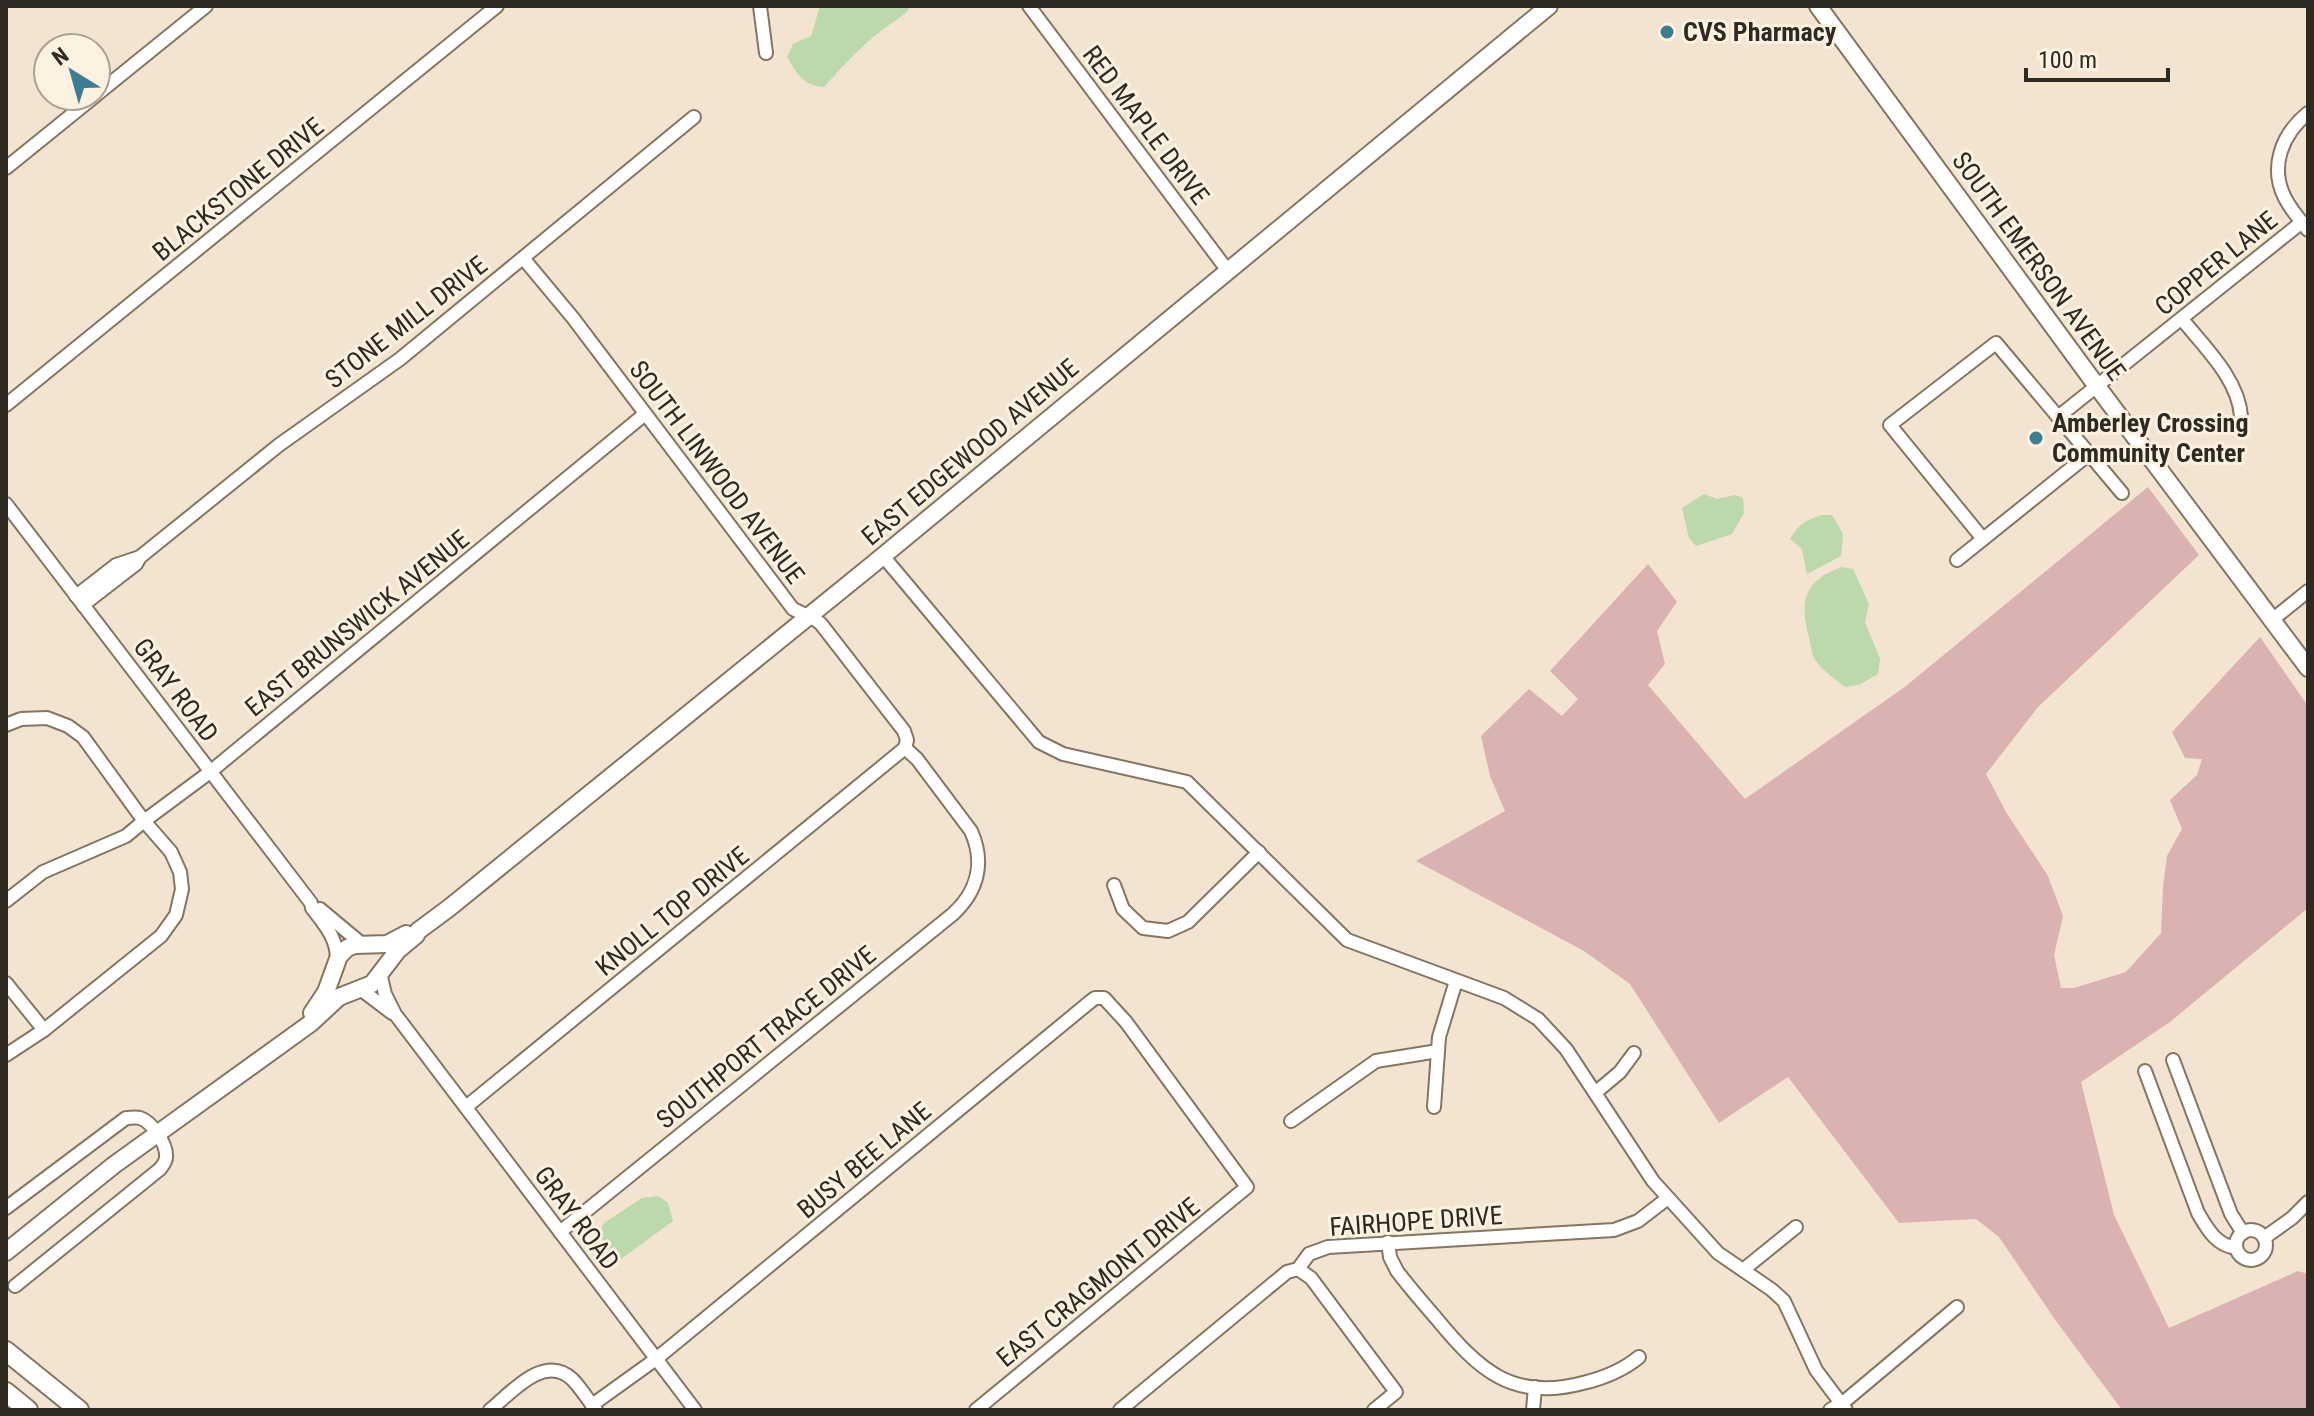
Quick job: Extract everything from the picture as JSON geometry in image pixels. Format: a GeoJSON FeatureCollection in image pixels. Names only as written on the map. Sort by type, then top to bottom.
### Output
{"type":"FeatureCollection","features":[{"type":"Feature","properties":{"kind":"highway"},"geometry":{"type":"LineString","coordinates":[[6,1351],[79,1410]]}},
{"type":"Feature","properties":{"kind":"highway"},"geometry":{"type":"LineString","coordinates":[[6,1392],[28,1410]]}},
{"type":"Feature","properties":{"kind":"main road","name":"EAST EDGEWOOD AVENUE"},"geometry":{"type":"LineString","coordinates":[[380,973],[418,931],[883,556],[1549,6]]}},
{"type":"Feature","properties":{"kind":"main road","name":"SOUTH EMERSON AVENUE"},"geometry":{"type":"LineString","coordinates":[[1818,6],[2308,668]]}},
{"type":"Feature","properties":{"kind":"main road","name":"EAST EDGEWOOD AVENUE"},"geometry":{"type":"LineString","coordinates":[[363,945],[387,944],[413,930],[418,931]]}},
{"type":"Feature","properties":{"kind":"main road"},"geometry":{"type":"LineString","coordinates":[[6,1252],[94,1180],[311,1023],[339,997],[372,984],[380,973],[380,958],[376,952],[363,945],[347,948],[339,956],[326,992],[303,1028]]}},
{"type":"Feature","properties":{"kind":"main road"},"geometry":{"type":"LineString","coordinates":[[336,963],[344,982],[359,988]]}},
{"type":"Feature","properties":{"kind":"street"},"geometry":{"type":"LineString","coordinates":[[112,83],[206,6]]}},
{"type":"Feature","properties":{"kind":"street","name":"BLACKSTONE DRIVE"},"geometry":{"type":"LineString","coordinates":[[6,405],[497,6]]}},
{"type":"Feature","properties":{"kind":"street"},"geometry":{"type":"LineString","coordinates":[[760,6],[766,53]]}},
{"type":"Feature","properties":{"kind":"street","name":"RED MAPLE DRIVE"},"geometry":{"type":"LineString","coordinates":[[1029,6],[1228,271]]}},
{"type":"Feature","properties":{"kind":"street"},"geometry":{"type":"LineString","coordinates":[[6,168],[76,112]]}},
{"type":"Feature","properties":{"kind":"street","name":"COPPER LANE"},"geometry":{"type":"LineString","coordinates":[[2058,417],[2305,226],[2283,194],[2278,164],[2288,135],[2308,113]]}},
{"type":"Feature","properties":{"kind":"street","name":"STONE MILL DRIVE"},"geometry":{"type":"LineString","coordinates":[[80,600],[136,564],[140,557],[279,445],[384,371],[694,117]]}},
{"type":"Feature","properties":{"kind":"street","name":"SOUTH LINWOOD AVENUE"},"geometry":{"type":"LineString","coordinates":[[523,258],[573,318],[793,609],[821,624],[904,731],[907,740],[905,748],[966,823],[975,841],[979,863]]}},
{"type":"Feature","properties":{"kind":"street"},"geometry":{"type":"LineString","coordinates":[[2182,319],[2231,382],[2241,416]]}},
{"type":"Feature","properties":{"kind":"street"},"geometry":{"type":"LineString","coordinates":[[1983,539],[1890,425],[1996,343],[2122,493]]}},
{"type":"Feature","properties":{"kind":"street","name":"EAST BRUNSWICK AVENUE"},"geometry":{"type":"LineString","coordinates":[[6,901],[43,872],[126,836],[210,772],[645,414]]}},
{"type":"Feature","properties":{"kind":"street"},"geometry":{"type":"LineString","coordinates":[[1957,560],[2089,454]]}},
{"type":"Feature","properties":{"kind":"street","name":"GRAY ROAD"},"geometry":{"type":"LineString","coordinates":[[6,504],[311,903],[332,937],[337,950],[336,963]]}},
{"type":"Feature","properties":{"kind":"street"},"geometry":{"type":"LineString","coordinates":[[883,556],[1039,742],[1063,754],[1187,782],[1347,940],[1504,998],[1538,1019],[1564,1046],[1646,1172],[1668,1198],[1712,1248],[1777,1294],[1786,1304],[1812,1362],[1839,1408],[1957,1307]]}},
{"type":"Feature","properties":{"kind":"street"},"geometry":{"type":"LineString","coordinates":[[2272,620],[2308,591]]}},
{"type":"Feature","properties":{"kind":"street"},"geometry":{"type":"LineString","coordinates":[[6,725],[21,719],[47,718],[76,731],[171,852],[178,868],[182,894],[176,915],[161,936],[44,1030],[6,1055]]}},
{"type":"Feature","properties":{"kind":"street","name":"KNOLL TOP DRIVE"},"geometry":{"type":"LineString","coordinates":[[466,1107],[905,748]]}},
{"type":"Feature","properties":{"kind":"street"},"geometry":{"type":"LineString","coordinates":[[1114,885],[1123,909],[1143,928],[1168,931],[1188,922],[1259,852]]}},
{"type":"Feature","properties":{"kind":"street","name":"SOUTHPORT TRACE DRIVE"},"geometry":{"type":"LineString","coordinates":[[560,1232],[953,914],[972,891],[979,863]]}},
{"type":"Feature","properties":{"kind":"street","name":"GRAY ROAD"},"geometry":{"type":"LineString","coordinates":[[311,903],[363,945]]}},
{"type":"Feature","properties":{"kind":"street","name":"GRAY ROAD"},"geometry":{"type":"LineString","coordinates":[[380,973],[385,994],[395,1014],[695,1410]]}},
{"type":"Feature","properties":{"kind":"street"},"geometry":{"type":"LineString","coordinates":[[1434,1107],[1441,1027],[1456,981]]}},
{"type":"Feature","properties":{"kind":"street"},"geometry":{"type":"LineString","coordinates":[[6,983],[44,1030]]}},
{"type":"Feature","properties":{"kind":"street","name":"GRAY ROAD"},"geometry":{"type":"LineString","coordinates":[[359,988],[395,1014]]}},
{"type":"Feature","properties":{"kind":"street","name":"BUSY BEE LANE"},"geometry":{"type":"LineString","coordinates":[[594,1407],[1091,1001],[1100,997],[1126,1022],[1247,1187]]}},
{"type":"Feature","properties":{"kind":"street"},"geometry":{"type":"LineString","coordinates":[[1291,1121],[1376,1061],[1438,1051]]}},
{"type":"Feature","properties":{"kind":"street"},"geometry":{"type":"LineString","coordinates":[[1595,1093],[1607,1086],[1634,1053]]}},
{"type":"Feature","properties":{"kind":"street"},"geometry":{"type":"LineString","coordinates":[[2173,1060],[2231,1214],[2243,1233]]}},
{"type":"Feature","properties":{"kind":"street"},"geometry":{"type":"LineString","coordinates":[[2145,1071],[2198,1213],[2211,1234],[2221,1243],[2236,1248],[2244,1258],[2258,1258],[2264,1251],[2264,1238],[2257,1231],[2243,1233],[2237,1239],[2236,1248]]}},
{"type":"Feature","properties":{"kind":"street"},"geometry":{"type":"LineString","coordinates":[[6,1208],[126,1118],[141,1119],[158,1134],[166,1156],[160,1169],[15,1286]]}},
{"type":"Feature","properties":{"kind":"street","name":"EAST CRAGMONT DRIVE"},"geometry":{"type":"LineString","coordinates":[[976,1410],[1247,1187]]}},
{"type":"Feature","properties":{"kind":"street","name":"FAIRHOPE DRIVE"},"geometry":{"type":"LineString","coordinates":[[1120,1410],[1287,1272],[1298,1269],[1309,1254],[1321,1248],[1614,1230],[1638,1221],[1668,1198]]}},
{"type":"Feature","properties":{"kind":"street"},"geometry":{"type":"LineString","coordinates":[[2264,1238],[2308,1202]]}},
{"type":"Feature","properties":{"kind":"street"},"geometry":{"type":"LineString","coordinates":[[1743,1270],[1796,1227]]}},
{"type":"Feature","properties":{"kind":"street"},"geometry":{"type":"LineString","coordinates":[[1388,1242],[1399,1274],[1465,1353],[1501,1378],[1535,1387],[1571,1386],[1606,1377],[1639,1357]]}},
{"type":"Feature","properties":{"kind":"street"},"geometry":{"type":"LineString","coordinates":[[1298,1269],[1311,1278],[1396,1392],[1374,1410]]}},
{"type":"Feature","properties":{"kind":"street"},"geometry":{"type":"LineString","coordinates":[[490,1410],[533,1375],[549,1370],[570,1377],[594,1407]]}},
{"type":"Feature","properties":{"kind":"street"},"geometry":{"type":"LineString","coordinates":[[1533,1410],[1535,1387]]}},
{"type":"Feature","properties":{"kind":"shaded area"},"geometry":{"type":"Polygon","coordinates":[[[820,6],[911,6],[866,44],[824,87],[806,81],[787,57],[793,44],[811,36],[820,6]]]}},
{"type":"Feature","properties":{"kind":"shaded area"},"geometry":{"type":"Polygon","coordinates":[[[2148,487],[2199,555],[2038,707],[1986,774],[2006,812],[2048,876],[2063,916],[2054,955],[2061,988],[2074,988],[2126,972],[2161,933],[2167,856],[2182,829],[2170,800],[2197,775],[2202,759],[2185,758],[2172,732],[2260,637],[2308,706],[2308,908],[2170,1022],[2081,1082],[2114,1215],[2169,1328],[2298,1271],[2308,1274],[2308,1410],[2122,1410],[1999,1237],[1976,1219],[1899,1223],[1788,1077],[1719,1123],[1630,984],[1584,951],[1416,861],[1505,811],[1490,776],[1481,736],[1529,689],[1562,716],[1578,699],[1550,671],[1648,564],[1677,602],[1657,631],[1665,664],[1648,685],[1745,799],[1906,686],[2148,487]]]}},
{"type":"Feature","properties":{"kind":"shaded area"},"geometry":{"type":"Polygon","coordinates":[[[1704,494],[1717,499],[1735,495],[1743,498],[1744,513],[1732,534],[1696,546],[1689,538],[1682,508],[1704,494]]]}},
{"type":"Feature","properties":{"kind":"shaded area"},"geometry":{"type":"Polygon","coordinates":[[[1821,515],[1832,515],[1843,534],[1841,556],[1807,574],[1802,549],[1790,539],[1803,524],[1821,515]]]}},
{"type":"Feature","properties":{"kind":"shaded area"},"geometry":{"type":"Polygon","coordinates":[[[1842,567],[1853,569],[1869,604],[1865,622],[1880,659],[1878,674],[1859,685],[1845,687],[1814,659],[1805,612],[1805,602],[1813,585],[1842,567]]]}},
{"type":"Feature","properties":{"kind":"shaded area"},"geometry":{"type":"Polygon","coordinates":[[[658,1196],[668,1203],[673,1221],[617,1262],[599,1232],[604,1223],[642,1198],[658,1196]]]}},
{"type":"Feature","properties":{"kind":"place","name":"CVS Pharmacy"},"geometry":{"type":"Point","coordinates":[1667,32]}},
{"type":"Feature","properties":{"kind":"place","name":"Amberley Crossing Community Center"},"geometry":{"type":"Point","coordinates":[2036,438]}}]}
